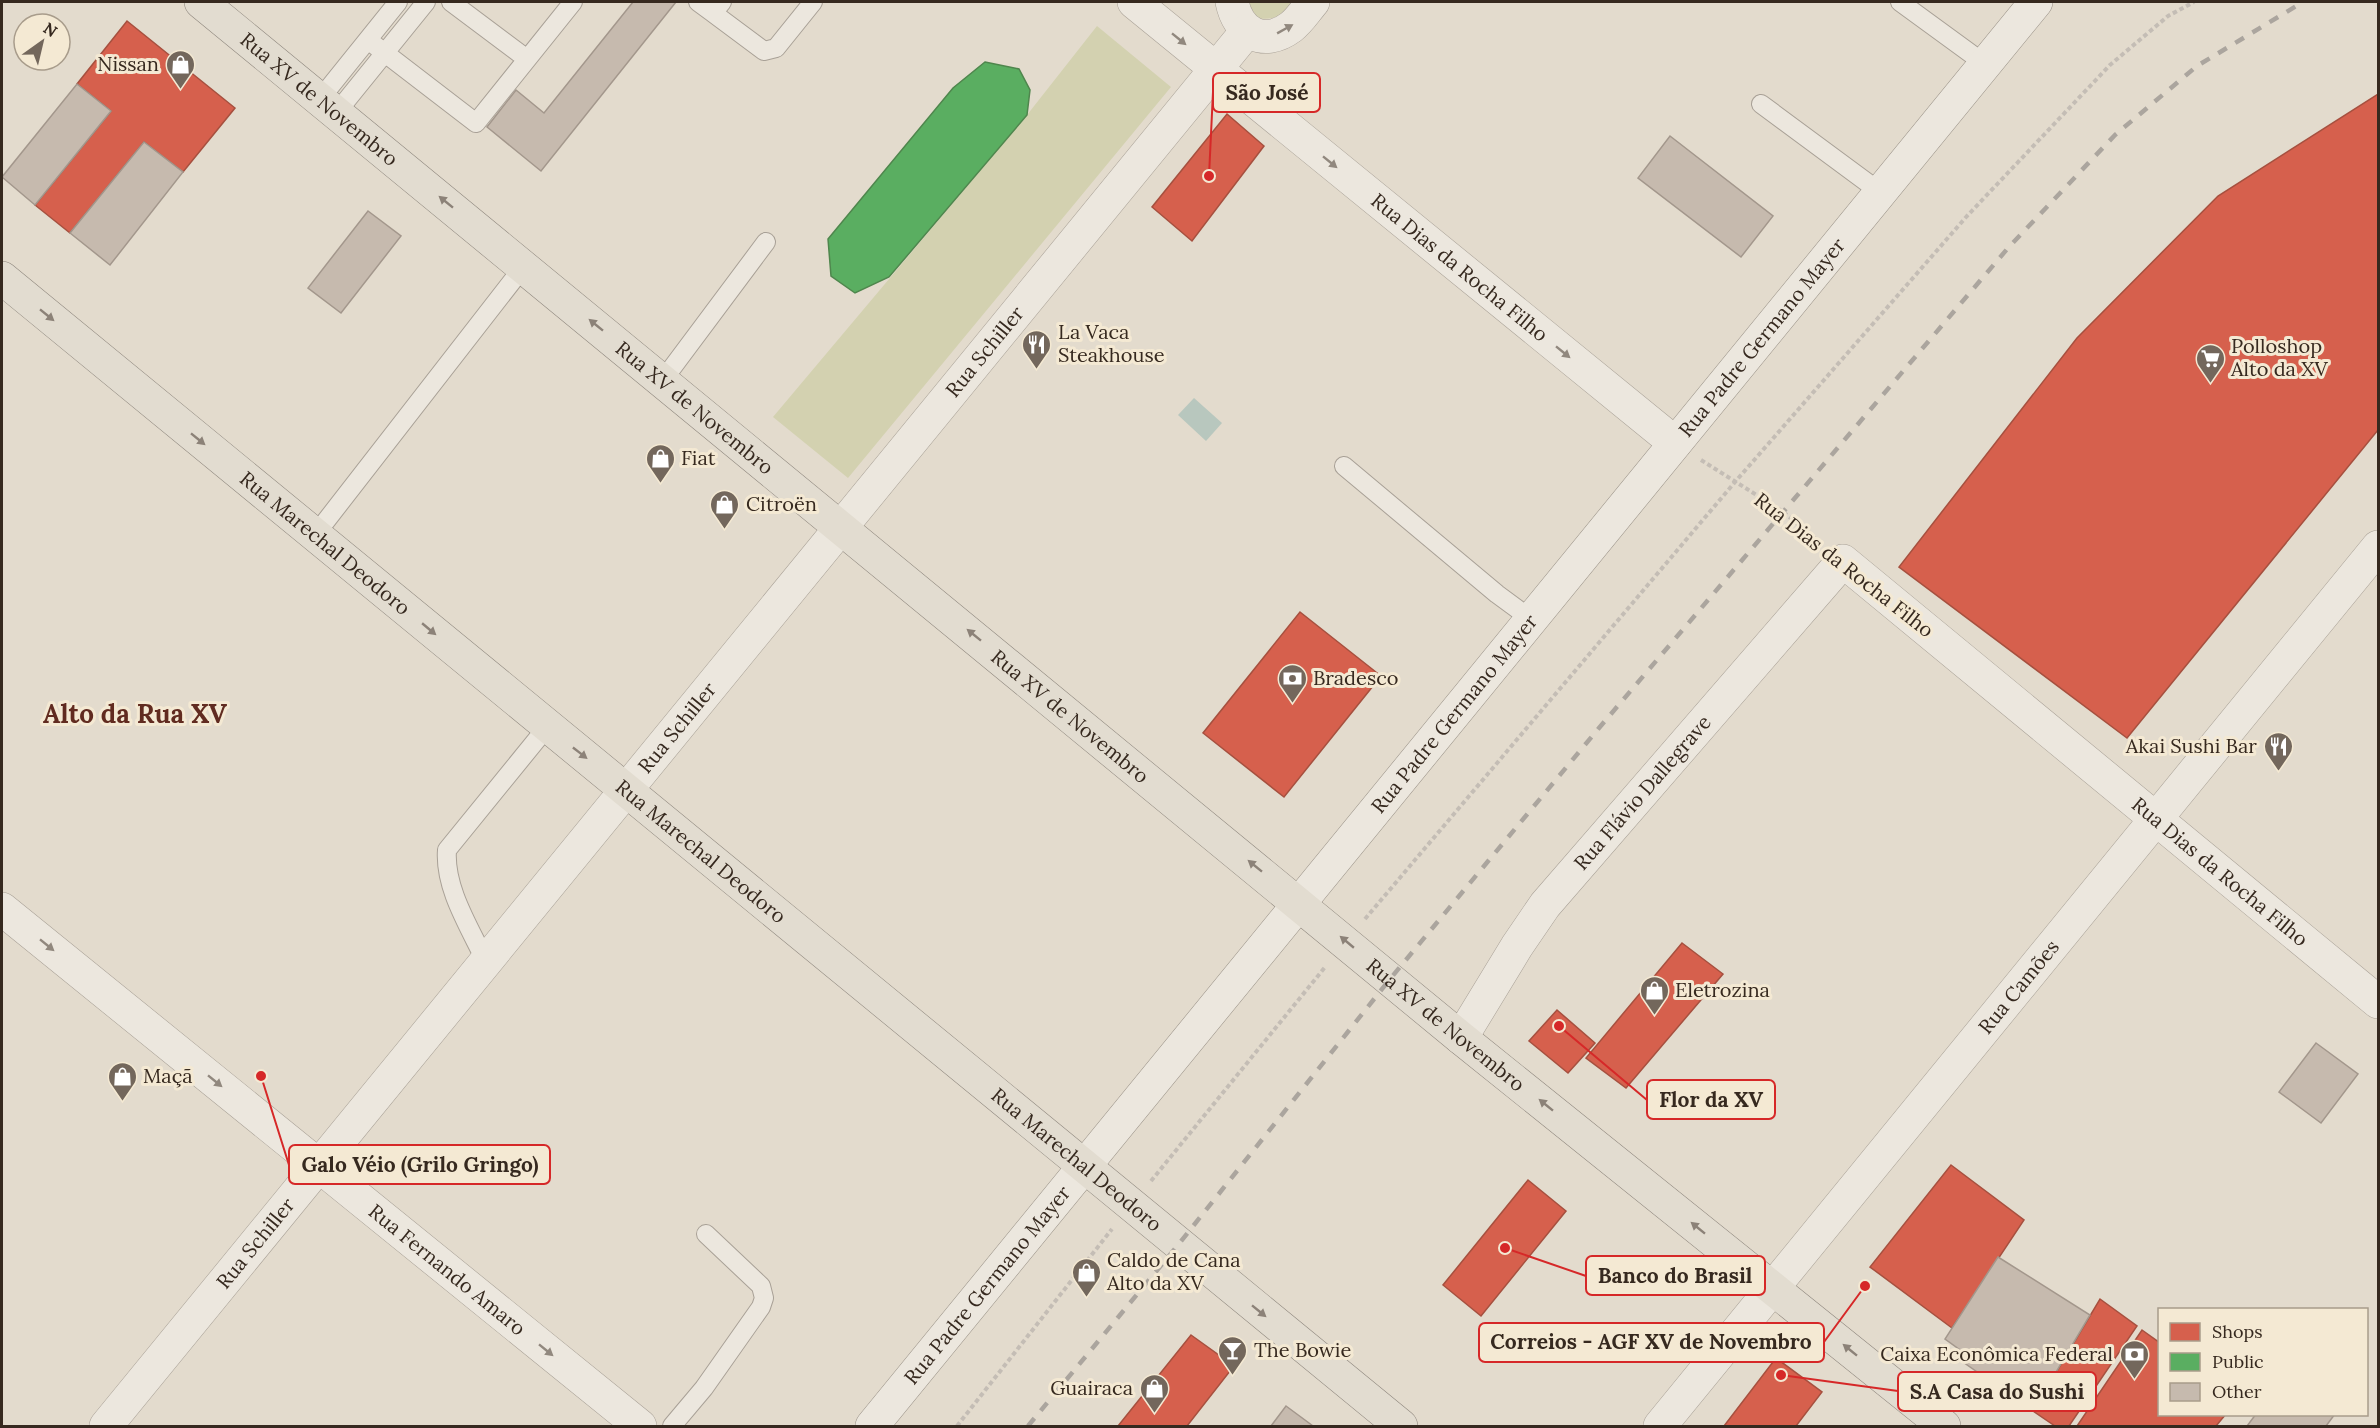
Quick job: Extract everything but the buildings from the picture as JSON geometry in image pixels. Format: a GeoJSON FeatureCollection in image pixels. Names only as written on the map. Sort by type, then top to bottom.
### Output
{"type":"FeatureCollection","features":[{"type":"Feature","properties":{"kind":"main road","name":"Rua XV de Novembro"},"geometry":{"type":"LineString","coordinates":[[201,2],[842,526],[1461,1038],[1944,1426]]}},
{"type":"Feature","properties":{"kind":"main road","name":"Rua Marechal Deodoro"},"geometry":{"type":"LineString","coordinates":[[2,278],[1401,1426]]}},
{"type":"Feature","properties":{"kind":"street","name":"Rua Dias da Rocha Filho"},"geometry":{"type":"LineString","coordinates":[[1134,2],[1675,443]]}},
{"type":"Feature","properties":{"kind":"street"},"geometry":{"type":"LineString","coordinates":[[1232,2],[1236,19],[1247,31],[1264,36],[1281,33],[1293,25],[1313,2]]}},
{"type":"Feature","properties":{"kind":"street","name":"Rua Padre Germano Mayer"},"geometry":{"type":"LineString","coordinates":[[872,1426],[2036,2]]}},
{"type":"Feature","properties":{"kind":"street","name":"Rua Schiller"},"geometry":{"type":"LineString","coordinates":[[106,1426],[1247,31]]}},
{"type":"Feature","properties":{"kind":"street","name":"Rua Camões"},"geometry":{"type":"LineString","coordinates":[[1659,1426],[2379,547]]}},
{"type":"Feature","properties":{"kind":"street","name":"Rua Dias da Rocha Filho"},"geometry":{"type":"LineString","coordinates":[[1843,561],[2379,1002]]}},
{"type":"Feature","properties":{"kind":"street","name":"Rua Flávio Dallegrave"},"geometry":{"type":"LineString","coordinates":[[1461,1038],[1516,946],[1545,905],[1843,561]]}},
{"type":"Feature","properties":{"kind":"street","name":"Rua Fernando Amaro"},"geometry":{"type":"LineString","coordinates":[[2,909],[640,1426]]}},
{"type":"Feature","properties":{"kind":"lane"},"geometry":{"type":"LineString","coordinates":[[328,106],[368,40],[398,2]]}},
{"type":"Feature","properties":{"kind":"lane"},"geometry":{"type":"LineString","coordinates":[[328,106],[384,53],[426,2]]}},
{"type":"Feature","properties":{"kind":"lane"},"geometry":{"type":"LineString","coordinates":[[451,2],[527,59]]}},
{"type":"Feature","properties":{"kind":"lane"},"geometry":{"type":"LineString","coordinates":[[698,2],[717,7],[764,51],[776,48],[813,2]]}},
{"type":"Feature","properties":{"kind":"lane"},"geometry":{"type":"LineString","coordinates":[[1900,2],[1985,64]]}},
{"type":"Feature","properties":{"kind":"lane"},"geometry":{"type":"LineString","coordinates":[[368,40],[476,123],[568,3]]}},
{"type":"Feature","properties":{"kind":"lane"},"geometry":{"type":"LineString","coordinates":[[1761,104],[1880,192]]}},
{"type":"Feature","properties":{"kind":"lane"},"geometry":{"type":"LineString","coordinates":[[663,380],[766,242]]}},
{"type":"Feature","properties":{"kind":"lane"},"geometry":{"type":"LineString","coordinates":[[315,535],[524,266]]}},
{"type":"Feature","properties":{"kind":"lane"},"geometry":{"type":"LineString","coordinates":[[1344,466],[1497,594],[1532,619]]}},
{"type":"Feature","properties":{"kind":"lane"},"geometry":{"type":"LineString","coordinates":[[486,962],[458,903],[446,862],[447,850],[547,727]]}},
{"type":"Feature","properties":{"kind":"lane"},"geometry":{"type":"LineString","coordinates":[[672,1426],[710,1379],[761,1307],[764,1298],[761,1286],[706,1234]]}},
{"type":"Feature","properties":{"kind":"path"},"geometry":{"type":"LineString","coordinates":[[1374,908],[1735,482],[1967,216],[2110,66],[2168,16],[2194,2]]}},
{"type":"Feature","properties":{"kind":"path","name":"Rua Dias da Rocha Filho"},"geometry":{"type":"LineString","coordinates":[[1675,443],[1782,511],[1843,561]]}},
{"type":"Feature","properties":{"kind":"path"},"geometry":{"type":"LineString","coordinates":[[1159,1172],[1328,964]]}},
{"type":"Feature","properties":{"kind":"path"},"geometry":{"type":"LineString","coordinates":[[957,1426],[1113,1228]]}},
{"type":"Feature","properties":{"kind":"shaded area"},"geometry":{"type":"Polygon","coordinates":[[[1245,2],[1296,2],[1277,17],[1266,19],[1253,17],[1245,2]]]}},
{"type":"Feature","properties":{"kind":"shaded area"},"geometry":{"type":"Polygon","coordinates":[[[1097,26],[1171,87],[848,478],[773,417],[1027,115],[1097,26]]]}},
{"type":"Feature","properties":{"kind":"shaded area"},"geometry":{"type":"Polygon","coordinates":[[[1194,398],[1222,423],[1206,441],[1178,415],[1194,398]]]}},
{"type":"Feature","properties":{"kind":"railway"},"geometry":{"type":"LineString","coordinates":[[1028,1426],[1178,1245],[1390,979],[1599,728],[2008,248],[2115,135],[2197,66],[2303,2]]}},
{"type":"Feature","properties":{"kind":"place","name":"Nissan"},"geometry":{"type":"Point","coordinates":[180,90]}},
{"type":"Feature","properties":{"kind":"place","name":"São José"},"geometry":{"type":"Point","coordinates":[1209,176]}},
{"type":"Feature","properties":{"kind":"place","name":"La Vaca Steakhouse"},"geometry":{"type":"Point","coordinates":[1037,370]}},
{"type":"Feature","properties":{"kind":"place","name":"Polloshop Alto da XV"},"geometry":{"type":"Point","coordinates":[2210,384]}},
{"type":"Feature","properties":{"kind":"place","name":"Fiat"},"geometry":{"type":"Point","coordinates":[660,484]}},
{"type":"Feature","properties":{"kind":"place","name":"Citroën"},"geometry":{"type":"Point","coordinates":[725,530]}},
{"type":"Feature","properties":{"kind":"place","name":"Bradesco"},"geometry":{"type":"Point","coordinates":[1292,704]}},
{"type":"Feature","properties":{"kind":"place","name":"Akai Sushi Bar"},"geometry":{"type":"Point","coordinates":[2278,772]}},
{"type":"Feature","properties":{"kind":"place","name":"Eletrozina"},"geometry":{"type":"Point","coordinates":[1654,1016]}},
{"type":"Feature","properties":{"kind":"place","name":"Flor da XV"},"geometry":{"type":"Point","coordinates":[1559,1026]}},
{"type":"Feature","properties":{"kind":"place","name":"Galo Véio (Grilo Gringo)"},"geometry":{"type":"Point","coordinates":[261,1076]}},
{"type":"Feature","properties":{"kind":"place","name":"Maçã"},"geometry":{"type":"Point","coordinates":[122,1102]}},
{"type":"Feature","properties":{"kind":"place","name":"Banco do Brasil"},"geometry":{"type":"Point","coordinates":[1505,1248]}},
{"type":"Feature","properties":{"kind":"place","name":"Correios - AGF XV de Novembro"},"geometry":{"type":"Point","coordinates":[1865,1286]}},
{"type":"Feature","properties":{"kind":"place","name":"Caldo de Cana Alto da XV"},"geometry":{"type":"Point","coordinates":[1086,1298]}},
{"type":"Feature","properties":{"kind":"place","name":"S.A Casa do Sushi"},"geometry":{"type":"Point","coordinates":[1781,1375]}},
{"type":"Feature","properties":{"kind":"place","name":"The Bowie"},"geometry":{"type":"Point","coordinates":[1233,1376]}},
{"type":"Feature","properties":{"kind":"place","name":"Caixa Econômica Federal"},"geometry":{"type":"Point","coordinates":[2134,1380]}},
{"type":"Feature","properties":{"kind":"place","name":"Guairaca"},"geometry":{"type":"Point","coordinates":[1154,1414]}},
{"type":"Feature","properties":{"kind":"district","name":"Alto da Rua XV"},"geometry":{"type":"Point","coordinates":[135,714]}}]}
